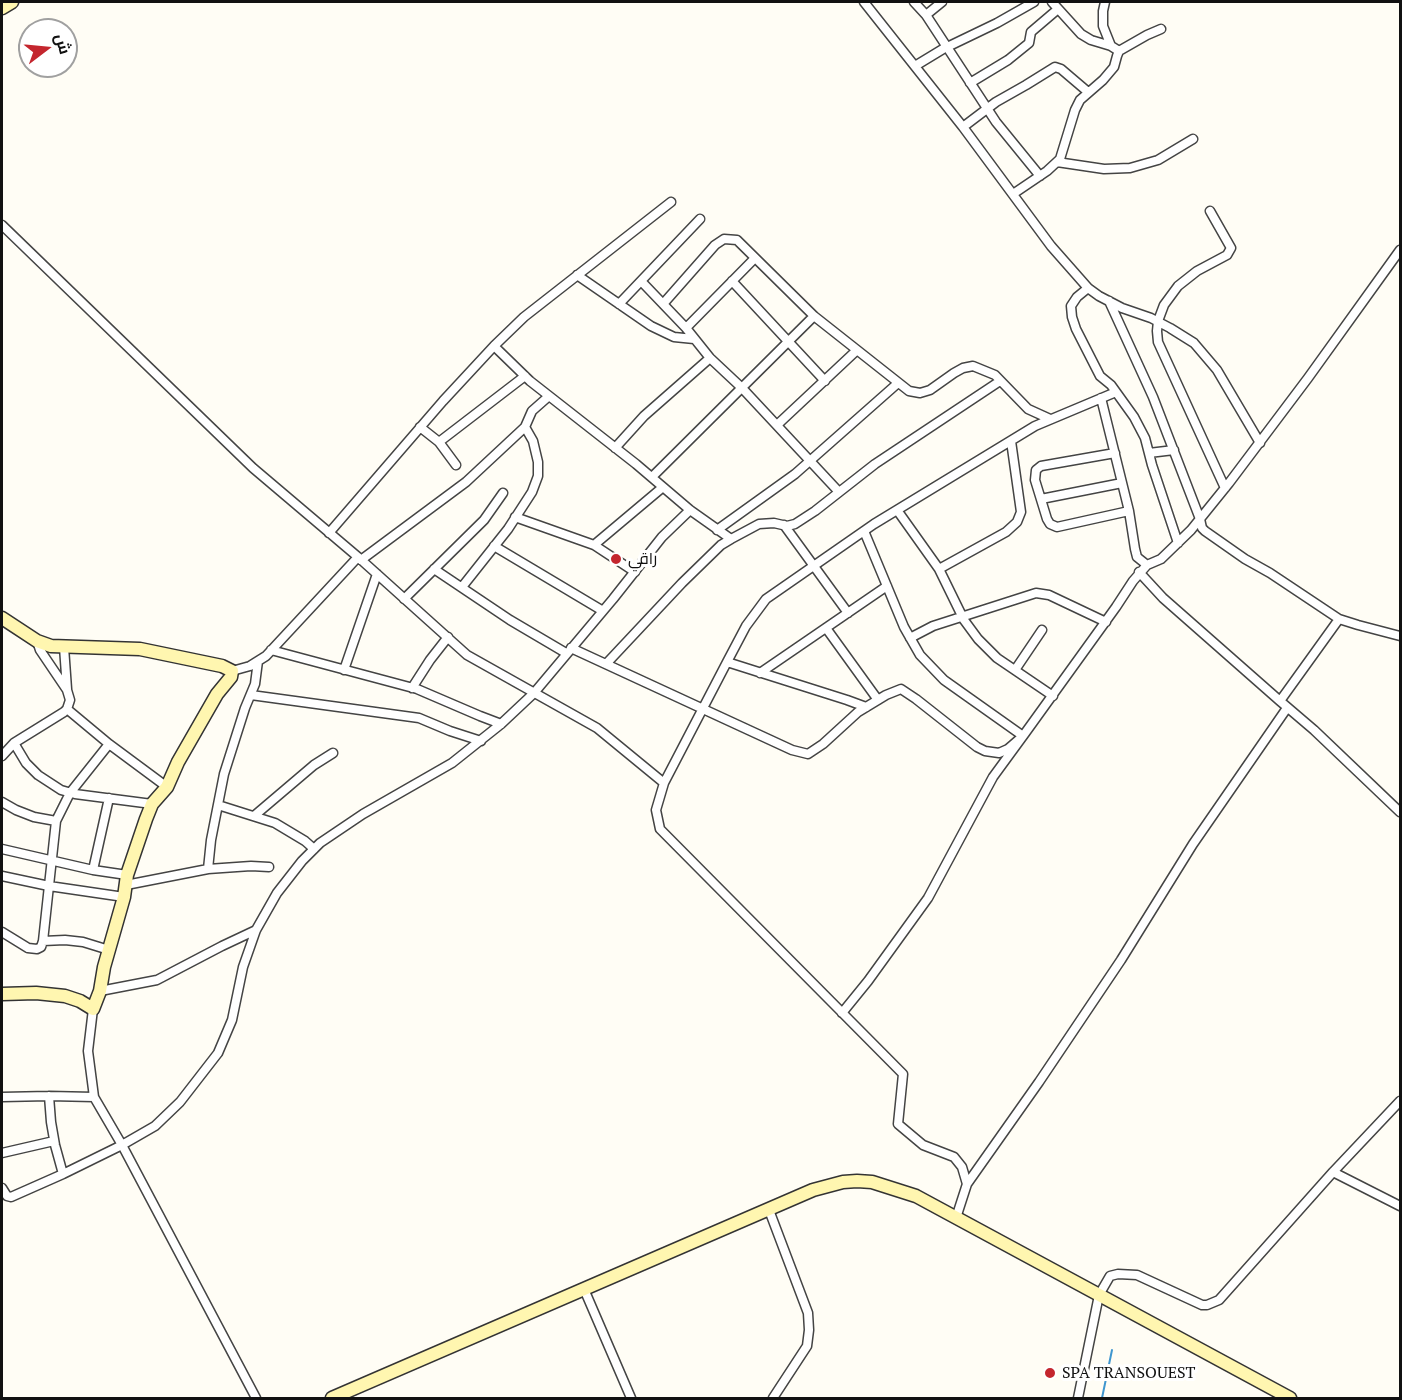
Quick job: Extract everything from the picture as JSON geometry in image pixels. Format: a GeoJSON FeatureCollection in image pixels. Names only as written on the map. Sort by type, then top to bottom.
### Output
{"type":"FeatureCollection","features":[{"type":"Feature","properties":{"kind":"street"},"geometry":{"type":"LineString","coordinates":[[2,9],[12,2]]}},
{"type":"Feature","properties":{"kind":"street"},"geometry":{"type":"LineString","coordinates":[[914,2],[926,15],[996,122],[1040,176]]}},
{"type":"Feature","properties":{"kind":"street"},"geometry":{"type":"LineString","coordinates":[[926,15],[942,2]]}},
{"type":"Feature","properties":{"kind":"street"},"geometry":{"type":"LineString","coordinates":[[915,66],[1034,2]]}},
{"type":"Feature","properties":{"kind":"street"},"geometry":{"type":"LineString","coordinates":[[1052,2],[1081,34],[1119,51]]}},
{"type":"Feature","properties":{"kind":"street"},"geometry":{"type":"LineString","coordinates":[[1105,2],[1103,26],[1111,46]]}},
{"type":"Feature","properties":{"kind":"street"},"geometry":{"type":"LineString","coordinates":[[867,3],[1051,246],[1088,288],[1122,308],[1158,321],[1194,343],[1217,370],[1260,442]]}},
{"type":"Feature","properties":{"kind":"street"},"geometry":{"type":"LineString","coordinates":[[970,82],[1008,60],[1029,43],[1031,32],[1058,9]]}},
{"type":"Feature","properties":{"kind":"street"},"geometry":{"type":"LineString","coordinates":[[1013,194],[1058,162],[1080,100],[1114,67],[1119,51],[1161,29]]}},
{"type":"Feature","properties":{"kind":"street"},"geometry":{"type":"LineString","coordinates":[[963,127],[987,108],[1054,67],[1061,69],[1088,92]]}},
{"type":"Feature","properties":{"kind":"street"},"geometry":{"type":"LineString","coordinates":[[1058,162],[1104,169],[1130,168],[1158,160],[1193,139]]}},
{"type":"Feature","properties":{"kind":"street"},"geometry":{"type":"LineString","coordinates":[[329,533],[420,427],[494,346],[524,317],[671,202]]}},
{"type":"Feature","properties":{"kind":"street"},"geometry":{"type":"LineString","coordinates":[[1210,211],[1231,248],[1227,255],[1197,271],[1178,286],[1164,305],[1156,331],[1158,342],[1225,488]]}},
{"type":"Feature","properties":{"kind":"street"},"geometry":{"type":"LineString","coordinates":[[619,304],[700,219]]}},
{"type":"Feature","properties":{"kind":"street"},"geometry":{"type":"LineString","coordinates":[[2,225],[253,468],[359,558],[467,655],[597,728],[664,783]]}},
{"type":"Feature","properties":{"kind":"street"},"geometry":{"type":"LineString","coordinates":[[663,304],[715,245],[724,239],[737,240],[814,316],[909,391],[920,393],[930,390],[963,368],[973,366],[994,375],[1028,409],[1050,419]]}},
{"type":"Feature","properties":{"kind":"street"},"geometry":{"type":"LineString","coordinates":[[842,1013],[928,898],[993,777],[1106,622],[1139,572],[1147,565],[1161,559],[1200,519],[1308,378],[1401,250]]}},
{"type":"Feature","properties":{"kind":"street"},"geometry":{"type":"LineString","coordinates":[[686,328],[755,258]]}},
{"type":"Feature","properties":{"kind":"street"},"geometry":{"type":"LineString","coordinates":[[576,275],[651,326],[674,337],[694,339]]}},
{"type":"Feature","properties":{"kind":"street"},"geometry":{"type":"LineString","coordinates":[[640,281],[686,328],[710,358],[742,388],[839,492]]}},
{"type":"Feature","properties":{"kind":"street"},"geometry":{"type":"LineString","coordinates":[[732,281],[825,381]]}},
{"type":"Feature","properties":{"kind":"street"},"geometry":{"type":"LineString","coordinates":[[1088,288],[1077,297],[1071,306],[1076,329],[1100,376],[1111,385],[1146,438],[1178,543]]}},
{"type":"Feature","properties":{"kind":"street"},"geometry":{"type":"LineString","coordinates":[[1108,300],[1153,397],[1202,528],[1245,559],[1340,619],[1401,636]]}},
{"type":"Feature","properties":{"kind":"street"},"geometry":{"type":"LineString","coordinates":[[652,477],[814,316]]}},
{"type":"Feature","properties":{"kind":"street"},"geometry":{"type":"LineString","coordinates":[[494,346],[549,396],[690,510],[731,539]]}},
{"type":"Feature","properties":{"kind":"street"},"geometry":{"type":"LineString","coordinates":[[777,425],[857,350]]}},
{"type":"Feature","properties":{"kind":"street"},"geometry":{"type":"LineString","coordinates":[[615,448],[644,416],[710,358]]}},
{"type":"Feature","properties":{"kind":"street"},"geometry":{"type":"LineString","coordinates":[[439,442],[525,376]]}},
{"type":"Feature","properties":{"kind":"street"},"geometry":{"type":"LineString","coordinates":[[606,664],[682,583],[722,545],[759,525],[795,524],[875,464],[1000,381]]}},
{"type":"Feature","properties":{"kind":"street"},"geometry":{"type":"LineString","coordinates":[[717,530],[795,474],[898,383]]}},
{"type":"Feature","properties":{"kind":"street"},"geometry":{"type":"LineString","coordinates":[[967,1184],[962,1167],[954,1157],[923,1145],[898,1124],[903,1074],[660,829],[656,810],[664,783],[746,626],[766,598],[864,531],[1035,426],[1116,392]]}},
{"type":"Feature","properties":{"kind":"street"},"geometry":{"type":"LineString","coordinates":[[2,619],[37,641],[51,646],[140,650],[222,666],[232,671],[250,666],[266,656],[359,558],[466,482],[525,427],[532,411],[549,396]]}},
{"type":"Feature","properties":{"kind":"street"},"geometry":{"type":"LineString","coordinates":[[1101,398],[1129,511],[1137,557],[1147,565]]}},
{"type":"Feature","properties":{"kind":"street"},"geometry":{"type":"LineString","coordinates":[[420,427],[439,442],[456,465]]}},
{"type":"Feature","properties":{"kind":"street"},"geometry":{"type":"LineString","coordinates":[[462,587],[515,517],[538,477],[538,462],[533,441],[525,427]]}},
{"type":"Feature","properties":{"kind":"street"},"geometry":{"type":"LineString","coordinates":[[939,569],[1006,532],[1017,522],[1021,512],[1011,441]]}},
{"type":"Feature","properties":{"kind":"street"},"geometry":{"type":"LineString","coordinates":[[1149,453],[1174,450]]}},
{"type":"Feature","properties":{"kind":"street"},"geometry":{"type":"LineString","coordinates":[[1115,453],[1041,466],[1036,470],[1035,480],[1047,519],[1050,524],[1057,527],[1129,511]]}},
{"type":"Feature","properties":{"kind":"street"},"geometry":{"type":"LineString","coordinates":[[1041,499],[1122,483]]}},
{"type":"Feature","properties":{"kind":"street"},"geometry":{"type":"LineString","coordinates":[[594,545],[663,487]]}},
{"type":"Feature","properties":{"kind":"street"},"geometry":{"type":"LineString","coordinates":[[404,598],[484,520],[503,493]]}},
{"type":"Feature","properties":{"kind":"street"},"geometry":{"type":"LineString","coordinates":[[2,1188],[11,1197],[63,1174],[155,1126],[172,1110],[218,1053],[232,1020],[243,967],[256,930],[277,893],[302,861],[320,843],[363,814],[452,763],[501,723],[534,693],[662,537],[690,510]]}},
{"type":"Feature","properties":{"kind":"street"},"geometry":{"type":"LineString","coordinates":[[897,510],[939,569],[962,616],[978,639],[997,658],[1053,696]]}},
{"type":"Feature","properties":{"kind":"street"},"geometry":{"type":"LineString","coordinates":[[515,517],[594,545],[635,572]]}},
{"type":"Feature","properties":{"kind":"street"},"geometry":{"type":"LineString","coordinates":[[784,525],[848,613]]}},
{"type":"Feature","properties":{"kind":"street"},"geometry":{"type":"LineString","coordinates":[[864,531],[920,656],[944,680],[1023,736]]}},
{"type":"Feature","properties":{"kind":"street"},"geometry":{"type":"LineString","coordinates":[[494,546],[603,611]]}},
{"type":"Feature","properties":{"kind":"street"},"geometry":{"type":"LineString","coordinates":[[434,569],[510,620],[569,651],[606,664],[792,750],[808,754],[823,744],[858,712],[901,689],[985,751],[999,753],[1008,749],[1023,736]]}},
{"type":"Feature","properties":{"kind":"street"},"geometry":{"type":"LineString","coordinates":[[1139,572],[1163,598],[1343,756],[1401,812]]}},
{"type":"Feature","properties":{"kind":"street"},"geometry":{"type":"LineString","coordinates":[[344,670],[377,574]]}},
{"type":"Feature","properties":{"kind":"street"},"geometry":{"type":"LineString","coordinates":[[760,673],[887,586]]}},
{"type":"Feature","properties":{"kind":"street"},"geometry":{"type":"LineString","coordinates":[[910,638],[933,626],[1036,593],[1049,595],[1106,622]]}},
{"type":"Feature","properties":{"kind":"street"},"geometry":{"type":"LineString","coordinates":[[956,1218],[967,1184],[1121,960],[1193,844],[1340,619]]}},
{"type":"Feature","properties":{"kind":"street"},"geometry":{"type":"LineString","coordinates":[[826,628],[878,700]]}},
{"type":"Feature","properties":{"kind":"street"},"geometry":{"type":"LineString","coordinates":[[1015,670],[1042,630]]}},
{"type":"Feature","properties":{"kind":"street"},"geometry":{"type":"LineString","coordinates":[[411,688],[448,638]]}},
{"type":"Feature","properties":{"kind":"street"},"geometry":{"type":"LineString","coordinates":[[37,641],[40,650],[67,690]]}},
{"type":"Feature","properties":{"kind":"street"},"geometry":{"type":"LineString","coordinates":[[2,756],[14,743],[67,709],[70,700],[67,690],[64,647]]}},
{"type":"Feature","properties":{"kind":"street"},"geometry":{"type":"LineString","coordinates":[[271,650],[411,688],[501,723]]}},
{"type":"Feature","properties":{"kind":"street"},"geometry":{"type":"LineString","coordinates":[[208,869],[211,840],[224,774],[255,684],[258,661]]}},
{"type":"Feature","properties":{"kind":"street"},"geometry":{"type":"LineString","coordinates":[[727,662],[866,707]]}},
{"type":"Feature","properties":{"kind":"street"},"geometry":{"type":"LineString","coordinates":[[232,671],[231,677],[217,694],[178,762],[167,787],[152,804],[126,886],[100,991],[93,1009],[88,1051],[94,1097],[122,1145],[256,1398]]}},
{"type":"Feature","properties":{"kind":"street"},"geometry":{"type":"LineString","coordinates":[[251,695],[419,718],[481,741]]}},
{"type":"Feature","properties":{"kind":"street"},"geometry":{"type":"LineString","coordinates":[[67,709],[167,787]]}},
{"type":"Feature","properties":{"kind":"street"},"geometry":{"type":"LineString","coordinates":[[14,743],[26,763],[38,776],[61,790],[152,804]]}},
{"type":"Feature","properties":{"kind":"street"},"geometry":{"type":"LineString","coordinates":[[2,932],[28,948],[37,950],[41,947],[56,821],[70,792],[109,744]]}},
{"type":"Feature","properties":{"kind":"street"},"geometry":{"type":"LineString","coordinates":[[254,816],[314,765],[333,753]]}},
{"type":"Feature","properties":{"kind":"street"},"geometry":{"type":"LineString","coordinates":[[93,870],[109,798]]}},
{"type":"Feature","properties":{"kind":"street"},"geometry":{"type":"LineString","coordinates":[[2,802],[34,817],[56,821]]}},
{"type":"Feature","properties":{"kind":"street"},"geometry":{"type":"LineString","coordinates":[[218,805],[275,823],[314,849]]}},
{"type":"Feature","properties":{"kind":"street"},"geometry":{"type":"LineString","coordinates":[[2,849],[93,870],[126,886]]}},
{"type":"Feature","properties":{"kind":"street"},"geometry":{"type":"LineString","coordinates":[[2,876],[49,886],[126,886],[208,869],[269,867]]}},
{"type":"Feature","properties":{"kind":"street"},"geometry":{"type":"LineString","coordinates":[[100,991],[157,980],[256,930]]}},
{"type":"Feature","properties":{"kind":"street"},"geometry":{"type":"LineString","coordinates":[[43,941],[83,942],[109,950]]}},
{"type":"Feature","properties":{"kind":"street"},"geometry":{"type":"LineString","coordinates":[[2,994],[36,993],[65,996],[93,1009]]}},
{"type":"Feature","properties":{"kind":"street"},"geometry":{"type":"LineString","coordinates":[[49,1096],[54,1141],[63,1174]]}},
{"type":"Feature","properties":{"kind":"street"},"geometry":{"type":"LineString","coordinates":[[2,1097],[94,1097]]}},
{"type":"Feature","properties":{"kind":"street"},"geometry":{"type":"LineString","coordinates":[[1078,1398],[1100,1295],[1110,1276],[1137,1275],[1195,1303],[1213,1304],[1226,1293],[1333,1172],[1401,1101]]}},
{"type":"Feature","properties":{"kind":"street"},"geometry":{"type":"LineString","coordinates":[[2,1153],[54,1141]]}},
{"type":"Feature","properties":{"kind":"street"},"geometry":{"type":"LineString","coordinates":[[1333,1172],[1401,1206]]}},
{"type":"Feature","properties":{"kind":"street"},"geometry":{"type":"LineString","coordinates":[[332,1398],[769,1209],[829,1185],[857,1181],[872,1182],[907,1193],[1290,1398]]}},
{"type":"Feature","properties":{"kind":"street"},"geometry":{"type":"LineString","coordinates":[[769,1209],[808,1313],[809,1330],[807,1346],[772,1398]]}},
{"type":"Feature","properties":{"kind":"street"},"geometry":{"type":"LineString","coordinates":[[584,1289],[631,1398]]}},
{"type":"Feature","properties":{"kind":"waterway"},"geometry":{"type":"LineString","coordinates":[[1102,1398],[1112,1350]]}},
{"type":"Feature","properties":{"kind":"place","name":"راقي"},"geometry":{"type":"Point","coordinates":[616,559]}},
{"type":"Feature","properties":{"kind":"place","name":"SPA TRANSOUEST"},"geometry":{"type":"Point","coordinates":[1050,1373]}}]}
